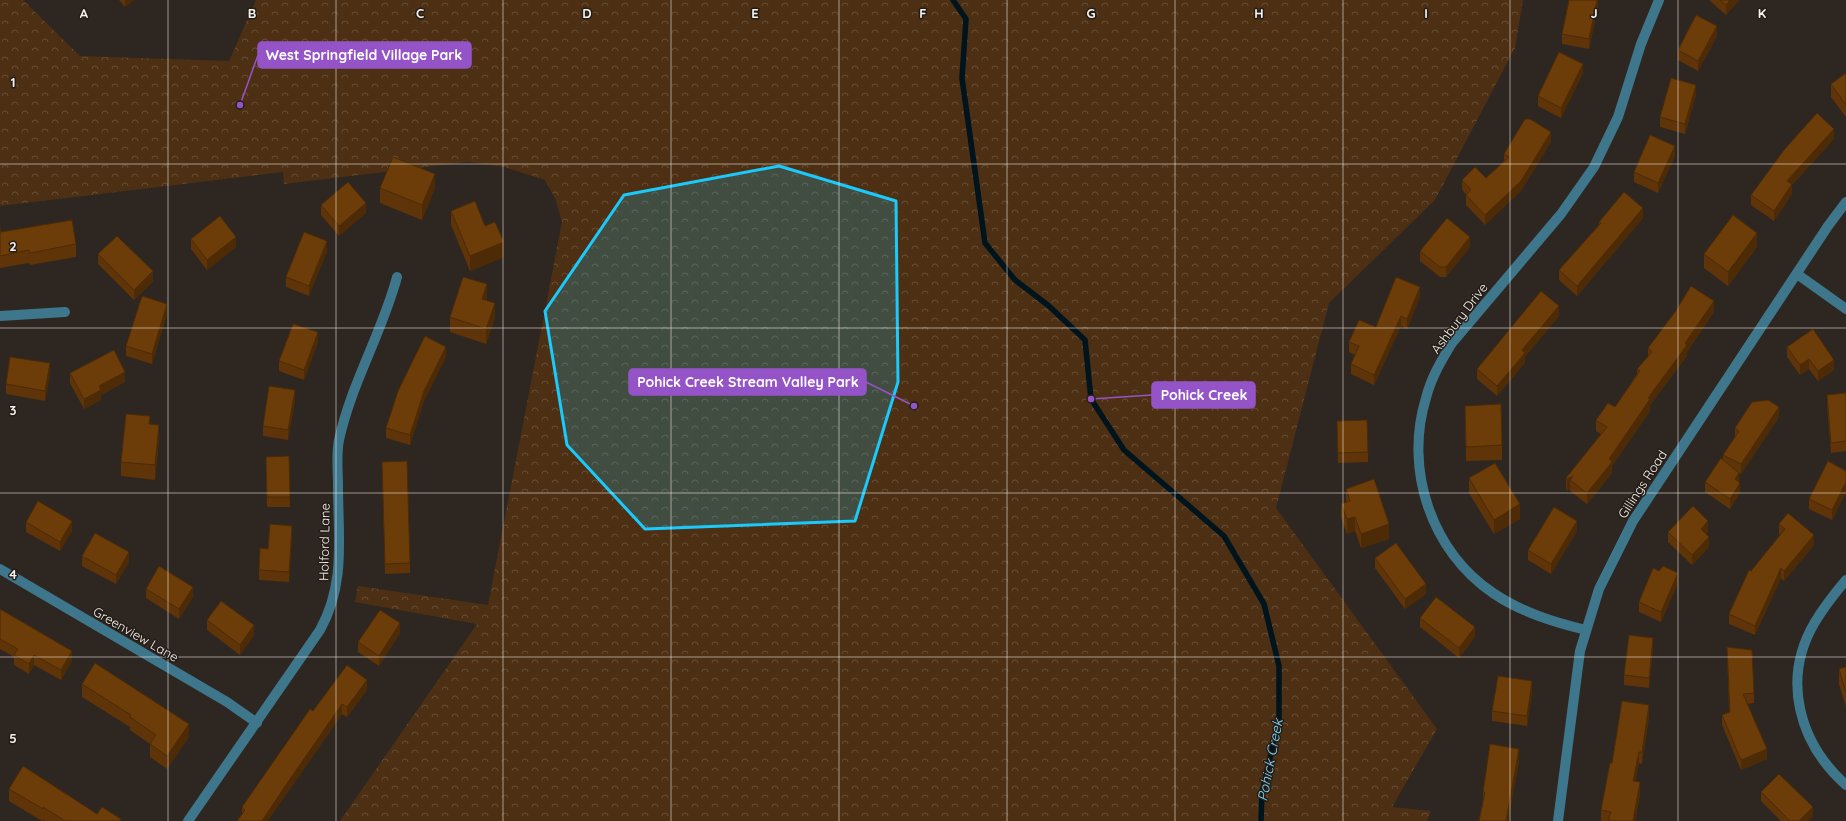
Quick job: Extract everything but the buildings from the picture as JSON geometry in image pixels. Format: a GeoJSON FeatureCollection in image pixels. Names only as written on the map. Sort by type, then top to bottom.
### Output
{"type":"FeatureCollection","features":[{"type":"Feature","properties":{"kind":"street","name":"Ashbury Drive"},"geometry":{"type":"LineString","coordinates":[[1586,630],[1534,615],[1508,603],[1492,592],[1466,569],[1442,538],[1428,506],[1420,472],[1419,435],[1426,398],[1442,359],[1452,344],[1561,214],[1594,167],[1618,116],[1641,44],[1659,0]]}},
{"type":"Feature","properties":{"kind":"street","name":"Gillings Road"},"geometry":{"type":"LineString","coordinates":[[1558,821],[1580,651],[1599,589],[1633,521],[1828,226],[1846,202]]}},
{"type":"Feature","properties":{"kind":"street"},"geometry":{"type":"LineString","coordinates":[[1797,274],[1846,309]]}},
{"type":"Feature","properties":{"kind":"street","name":"Holford Lane"},"geometry":{"type":"LineString","coordinates":[[188,821],[320,630],[333,603],[339,571],[339,441],[347,410],[389,307],[397,278]]}},
{"type":"Feature","properties":{"kind":"street"},"geometry":{"type":"LineString","coordinates":[[0,316],[65,312]]}},
{"type":"Feature","properties":{"kind":"street","name":"Greenview Lane"},"geometry":{"type":"LineString","coordinates":[[0,570],[227,702],[256,723]]}},
{"type":"Feature","properties":{"kind":"street"},"geometry":{"type":"LineString","coordinates":[[1846,580],[1815,622],[1805,642],[1798,678],[1801,713],[1808,736],[1823,761],[1846,785]]}},
{"type":"Feature","properties":{"kind":"highlighted area"},"geometry":{"type":"Polygon","coordinates":[[[779,166],[896,201],[898,382],[855,521],[645,529],[567,445],[545,311],[624,195],[779,166]]]}},
{"type":"Feature","properties":{"kind":"green space"},"geometry":{"type":"Polygon","coordinates":[[[0,0],[23,0],[80,56],[229,61],[256,0],[1523,0],[1515,48],[1435,200],[1329,303],[1276,508],[1437,729],[1392,807],[1431,811],[1427,821],[340,821],[477,624],[355,602],[358,586],[488,605],[562,222],[555,198],[545,180],[504,167],[468,162],[284,184],[283,172],[0,206],[0,0]]]}},
{"type":"Feature","properties":{"kind":"waterway","name":"Pohick Creek"},"geometry":{"type":"LineString","coordinates":[[953,0],[966,19],[962,78],[985,243],[1015,280],[1049,306],[1085,340],[1091,399],[1124,450],[1224,536],[1264,604],[1279,666],[1279,719],[1262,793],[1261,821]]}},
{"type":"Feature","properties":{"kind":"place","name":"West Springfield Village Park"},"geometry":{"type":"Point","coordinates":[240,105]}},
{"type":"Feature","properties":{"kind":"place","name":"Pohick Creek"},"geometry":{"type":"Point","coordinates":[1091,399]}},
{"type":"Feature","properties":{"kind":"place","name":"Pohick Creek Stream Valley Park"},"geometry":{"type":"Point","coordinates":[914,406]}}]}
